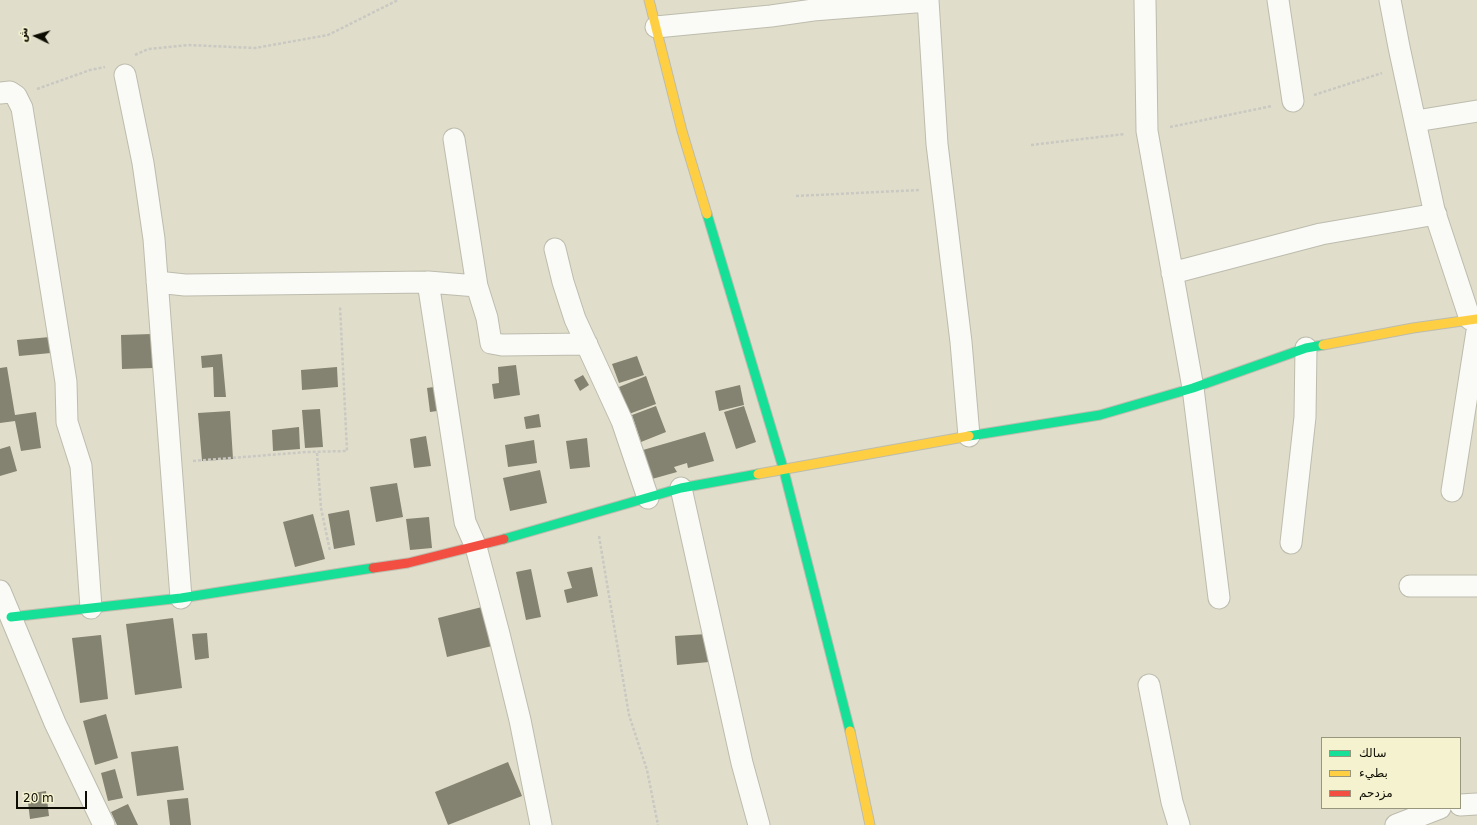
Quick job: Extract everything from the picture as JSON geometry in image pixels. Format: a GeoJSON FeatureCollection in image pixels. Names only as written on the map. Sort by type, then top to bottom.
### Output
{"type":"FeatureCollection","features":[{"type":"Feature","properties":{"kind":"street"},"geometry":{"type":"LineString","coordinates":[[649,0],[682,131],[784,471],[844,702],[870,825]]}},
{"type":"Feature","properties":{"kind":"street"},"geometry":{"type":"LineString","coordinates":[[656,27],[813,10],[928,0],[937,144],[961,342],[970,436]]}},
{"type":"Feature","properties":{"kind":"street"},"geometry":{"type":"LineString","coordinates":[[1145,0],[1147,131],[1193,388],[1218,598]]}},
{"type":"Feature","properties":{"kind":"street"},"geometry":{"type":"LineString","coordinates":[[1278,0],[1293,101]]}},
{"type":"Feature","properties":{"kind":"street"},"geometry":{"type":"LineString","coordinates":[[1390,0],[1403,67],[1436,214],[1475,323],[1452,491]]}},
{"type":"Feature","properties":{"kind":"street"},"geometry":{"type":"LineString","coordinates":[[122,66],[143,162],[157,282],[181,598]]}},
{"type":"Feature","properties":{"kind":"street"},"geometry":{"type":"LineString","coordinates":[[8,94],[22,108],[65,375],[67,422],[80,466],[91,608]]}},
{"type":"Feature","properties":{"kind":"street"},"geometry":{"type":"LineString","coordinates":[[1416,121],[1477,111]]}},
{"type":"Feature","properties":{"kind":"street"},"geometry":{"type":"LineString","coordinates":[[454,139],[477,286],[491,343],[502,345],[587,344]]}},
{"type":"Feature","properties":{"kind":"street"},"geometry":{"type":"LineString","coordinates":[[1172,274],[1321,234],[1436,214]]}},
{"type":"Feature","properties":{"kind":"street"},"geometry":{"type":"LineString","coordinates":[[555,249],[568,298],[622,421],[648,498]]}},
{"type":"Feature","properties":{"kind":"street"},"geometry":{"type":"LineString","coordinates":[[157,282],[185,285],[428,282],[477,286]]}},
{"type":"Feature","properties":{"kind":"street"},"geometry":{"type":"LineString","coordinates":[[428,282],[465,522],[476,547],[520,720],[541,825]]}},
{"type":"Feature","properties":{"kind":"street"},"geometry":{"type":"LineString","coordinates":[[11,617],[181,598],[408,564],[476,547],[681,488],[1100,414],[1193,388],[1306,348],[1413,328],[1475,323]]}},
{"type":"Feature","properties":{"kind":"street"},"geometry":{"type":"LineString","coordinates":[[1291,543],[1305,417],[1306,348]]}},
{"type":"Feature","properties":{"kind":"street"},"geometry":{"type":"LineString","coordinates":[[681,488],[742,763],[759,825]]}},
{"type":"Feature","properties":{"kind":"street"},"geometry":{"type":"LineString","coordinates":[[1410,586],[1477,586]]}},
{"type":"Feature","properties":{"kind":"street"},"geometry":{"type":"LineString","coordinates":[[0,591],[55,724],[104,825]]}},
{"type":"Feature","properties":{"kind":"street"},"geometry":{"type":"LineString","coordinates":[[1149,685],[1167,779],[1179,825]]}},
{"type":"Feature","properties":{"kind":"street"},"geometry":{"type":"LineString","coordinates":[[1461,805],[1477,804]]}},
{"type":"Feature","properties":{"kind":"street"},"geometry":{"type":"LineString","coordinates":[[1396,825],[1437,809]]}},
{"type":"Feature","properties":{"kind":"path"},"geometry":{"type":"LineString","coordinates":[[8,94],[90,70],[122,66],[148,49],[188,45],[255,48],[328,35],[398,0]]}},
{"type":"Feature","properties":{"kind":"path"},"geometry":{"type":"LineString","coordinates":[[1031,145],[1147,131],[1293,101],[1403,67]]}},
{"type":"Feature","properties":{"kind":"path"},"geometry":{"type":"LineString","coordinates":[[796,196],[942,188]]}},
{"type":"Feature","properties":{"kind":"path"},"geometry":{"type":"LineString","coordinates":[[170,461],[211,461],[260,455],[347,451],[338,283]]}},
{"type":"Feature","properties":{"kind":"path"},"geometry":{"type":"LineString","coordinates":[[317,453],[321,508],[334,576]]}},
{"type":"Feature","properties":{"kind":"path"},"geometry":{"type":"LineString","coordinates":[[595,512],[629,715],[648,770],[658,825]]}},
{"type":"Feature","properties":{"kind":"building"},"geometry":{"type":"Polygon","coordinates":[[[152,334],[153,368],[122,369],[121,335],[152,334]]]}},
{"type":"Feature","properties":{"kind":"building"},"geometry":{"type":"Polygon","coordinates":[[[50,337],[51,353],[19,356],[17,340],[50,337]]]}},
{"type":"Feature","properties":{"kind":"building"},"geometry":{"type":"Polygon","coordinates":[[[222,354],[226,397],[214,397],[213,367],[202,368],[201,356],[222,354]]]}},
{"type":"Feature","properties":{"kind":"building"},"geometry":{"type":"Polygon","coordinates":[[[637,356],[644,375],[619,383],[612,364],[637,356]]]}},
{"type":"Feature","properties":{"kind":"building"},"geometry":{"type":"Polygon","coordinates":[[[516,365],[520,395],[494,399],[492,384],[499,383],[498,367],[516,365]]]}},
{"type":"Feature","properties":{"kind":"building"},"geometry":{"type":"Polygon","coordinates":[[[7,367],[15,415],[36,412],[41,448],[21,451],[15,421],[0,423],[0,368],[7,367]]]}},
{"type":"Feature","properties":{"kind":"building"},"geometry":{"type":"Polygon","coordinates":[[[337,367],[338,387],[302,390],[301,370],[337,367]]]}},
{"type":"Feature","properties":{"kind":"building"},"geometry":{"type":"Polygon","coordinates":[[[583,375],[589,385],[580,391],[574,380],[583,375]]]}},
{"type":"Feature","properties":{"kind":"building"},"geometry":{"type":"Polygon","coordinates":[[[646,376],[656,404],[629,414],[619,387],[646,376]]]}},
{"type":"Feature","properties":{"kind":"building"},"geometry":{"type":"Polygon","coordinates":[[[740,385],[744,405],[719,411],[715,391],[740,385]]]}},
{"type":"Feature","properties":{"kind":"building"},"geometry":{"type":"Polygon","coordinates":[[[440,386],[444,410],[430,412],[427,388],[440,386]]]}},
{"type":"Feature","properties":{"kind":"building"},"geometry":{"type":"Polygon","coordinates":[[[656,406],[666,432],[641,442],[632,415],[656,406]]]}},
{"type":"Feature","properties":{"kind":"building"},"geometry":{"type":"Polygon","coordinates":[[[744,406],[756,442],[736,449],[724,412],[744,406]]]}},
{"type":"Feature","properties":{"kind":"building"},"geometry":{"type":"Polygon","coordinates":[[[320,409],[323,447],[305,448],[302,410],[320,409]]]}},
{"type":"Feature","properties":{"kind":"building"},"geometry":{"type":"Polygon","coordinates":[[[230,411],[233,459],[202,461],[198,413],[230,411]]]}},
{"type":"Feature","properties":{"kind":"building"},"geometry":{"type":"Polygon","coordinates":[[[539,414],[541,427],[526,429],[524,417],[539,414]]]}},
{"type":"Feature","properties":{"kind":"building"},"geometry":{"type":"Polygon","coordinates":[[[299,427],[300,449],[273,451],[272,430],[299,427]]]}},
{"type":"Feature","properties":{"kind":"building"},"geometry":{"type":"Polygon","coordinates":[[[705,432],[714,461],[688,468],[687,463],[674,467],[677,472],[652,479],[643,450],[705,432]]]}},
{"type":"Feature","properties":{"kind":"building"},"geometry":{"type":"Polygon","coordinates":[[[426,436],[431,466],[414,468],[410,439],[426,436]]]}},
{"type":"Feature","properties":{"kind":"building"},"geometry":{"type":"Polygon","coordinates":[[[587,438],[590,467],[570,469],[566,441],[587,438]]]}},
{"type":"Feature","properties":{"kind":"building"},"geometry":{"type":"Polygon","coordinates":[[[534,440],[537,463],[508,467],[505,445],[534,440]]]}},
{"type":"Feature","properties":{"kind":"building"},"geometry":{"type":"Polygon","coordinates":[[[10,446],[17,471],[0,476],[0,449],[10,446]]]}},
{"type":"Feature","properties":{"kind":"building"},"geometry":{"type":"Polygon","coordinates":[[[540,470],[547,503],[510,511],[503,478],[540,470]]]}},
{"type":"Feature","properties":{"kind":"building"},"geometry":{"type":"Polygon","coordinates":[[[397,483],[403,517],[376,522],[370,487],[397,483]]]}},
{"type":"Feature","properties":{"kind":"building"},"geometry":{"type":"Polygon","coordinates":[[[349,510],[355,545],[334,549],[328,514],[349,510]]]}},
{"type":"Feature","properties":{"kind":"building"},"geometry":{"type":"Polygon","coordinates":[[[313,514],[325,559],[295,567],[283,522],[313,514]]]}},
{"type":"Feature","properties":{"kind":"building"},"geometry":{"type":"Polygon","coordinates":[[[429,517],[432,548],[410,550],[406,519],[429,517]]]}},
{"type":"Feature","properties":{"kind":"building"},"geometry":{"type":"Polygon","coordinates":[[[592,567],[598,596],[567,603],[564,590],[572,588],[567,572],[592,567]]]}},
{"type":"Feature","properties":{"kind":"building"},"geometry":{"type":"Polygon","coordinates":[[[531,569],[541,617],[526,620],[516,572],[531,569]]]}},
{"type":"Feature","properties":{"kind":"building"},"geometry":{"type":"Polygon","coordinates":[[[482,607],[492,646],[447,657],[438,618],[482,607]]]}},
{"type":"Feature","properties":{"kind":"building"},"geometry":{"type":"Polygon","coordinates":[[[173,618],[182,688],[135,695],[126,624],[173,618]]]}},
{"type":"Feature","properties":{"kind":"building"},"geometry":{"type":"Polygon","coordinates":[[[207,633],[209,658],[195,660],[192,634],[207,633]]]}},
{"type":"Feature","properties":{"kind":"building"},"geometry":{"type":"Polygon","coordinates":[[[707,634],[709,662],[677,665],[675,636],[707,634]]]}},
{"type":"Feature","properties":{"kind":"building"},"geometry":{"type":"Polygon","coordinates":[[[101,635],[108,699],[80,703],[72,638],[101,635]]]}},
{"type":"Feature","properties":{"kind":"building"},"geometry":{"type":"Polygon","coordinates":[[[106,714],[118,758],[95,765],[83,721],[106,714]]]}},
{"type":"Feature","properties":{"kind":"building"},"geometry":{"type":"Polygon","coordinates":[[[178,746],[184,790],[137,796],[131,752],[178,746]]]}},
{"type":"Feature","properties":{"kind":"building"},"geometry":{"type":"Polygon","coordinates":[[[508,762],[522,796],[448,825],[435,792],[508,762]]]}},
{"type":"Feature","properties":{"kind":"building"},"geometry":{"type":"Polygon","coordinates":[[[115,769],[123,798],[108,801],[101,773],[115,769]]]}},
{"type":"Feature","properties":{"kind":"building"},"geometry":{"type":"Polygon","coordinates":[[[46,791],[49,816],[30,819],[27,794],[46,791]]]}},
{"type":"Feature","properties":{"kind":"building"},"geometry":{"type":"Polygon","coordinates":[[[188,798],[191,825],[170,825],[167,800],[188,798]]]}},
{"type":"Feature","properties":{"kind":"building"},"geometry":{"type":"Polygon","coordinates":[[[128,804],[138,825],[117,825],[111,812],[128,804]]]}},
{"type":"Feature","properties":{"kind":"traffic: fast"},"geometry":{"type":"LineString","coordinates":[[707,214],[784,471],[850,731]]}},
{"type":"Feature","properties":{"kind":"traffic: fast"},"geometry":{"type":"LineString","coordinates":[[969,436],[1100,415],[1193,388],[1306,348],[1323,345]]}},
{"type":"Feature","properties":{"kind":"traffic: fast"},"geometry":{"type":"LineString","coordinates":[[504,539],[681,488],[758,474]]}},
{"type":"Feature","properties":{"kind":"traffic: fast"},"geometry":{"type":"LineString","coordinates":[[11,617],[181,598],[373,568]]}},
{"type":"Feature","properties":{"kind":"traffic: slow"},"geometry":{"type":"LineString","coordinates":[[649,0],[682,131],[707,214]]}},
{"type":"Feature","properties":{"kind":"traffic: slow"},"geometry":{"type":"LineString","coordinates":[[1323,345],[1413,328],[1477,319]]}},
{"type":"Feature","properties":{"kind":"traffic: slow"},"geometry":{"type":"LineString","coordinates":[[758,474],[969,436]]}},
{"type":"Feature","properties":{"kind":"traffic: slow"},"geometry":{"type":"LineString","coordinates":[[850,731],[870,825]]}},
{"type":"Feature","properties":{"kind":"traffic: jam"},"geometry":{"type":"LineString","coordinates":[[373,568],[408,563],[504,539]]}}]}
